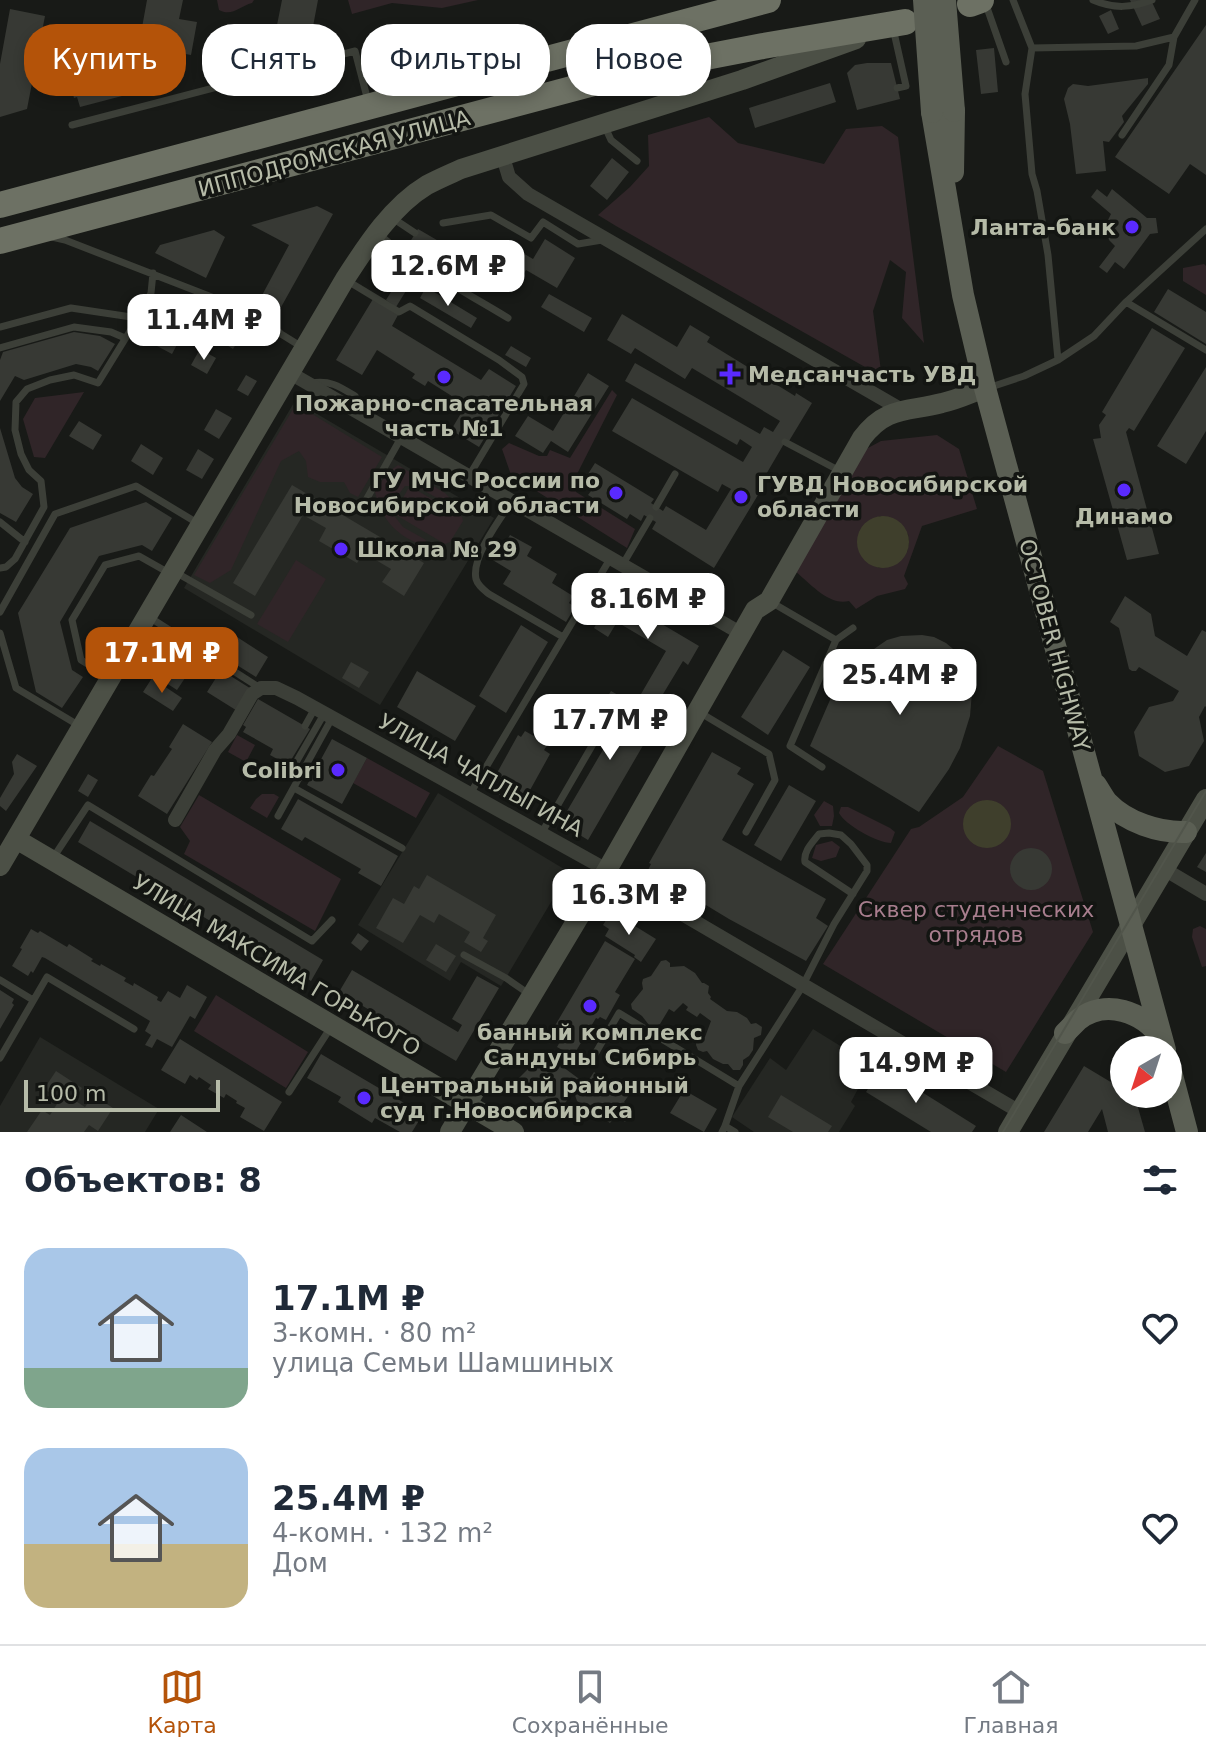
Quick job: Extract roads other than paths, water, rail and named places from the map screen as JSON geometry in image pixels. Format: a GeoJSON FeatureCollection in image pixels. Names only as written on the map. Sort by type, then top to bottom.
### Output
{"type":"FeatureCollection","features":[{"type":"Feature","properties":{"kind":"highway","name":"ИППОДРОМСКАЯ УЛИЦА"},"geometry":{"type":"LineString","coordinates":[[0,205],[768,0]]}},
{"type":"Feature","properties":{"kind":"highway","name":"ИППОДРОМСКАЯ УЛИЦА"},"geometry":{"type":"LineString","coordinates":[[0,241],[654,67],[899,24]]}},
{"type":"Feature","properties":{"kind":"main road","name":"OCTOBER HIGHWAY"},"geometry":{"type":"LineString","coordinates":[[924,0],[943,112],[952,221],[963,295],[985,388],[1161,1036]]}},
{"type":"Feature","properties":{"kind":"main road"},"geometry":{"type":"LineString","coordinates":[[943,112],[970,1]]}},
{"type":"Feature","properties":{"kind":"main road"},"geometry":{"type":"LineString","coordinates":[[1090,777],[1108,802],[1127,818],[1173,833],[1186,832]]}},
{"type":"Feature","properties":{"kind":"main road"},"geometry":{"type":"LineString","coordinates":[[1065,1033],[1080,1018],[1117,1009],[1138,1015],[1153,1026],[1158,1036]]}},
{"type":"Feature","properties":{"kind":"main road","name":"OCTOBER HIGHWAY"},"geometry":{"type":"LineString","coordinates":[[1180,1108],[1187,1132]]}},
{"type":"Feature","properties":{"kind":"street"},"geometry":{"type":"LineString","coordinates":[[6,850],[82,727],[345,279],[367,245],[398,208],[426,185],[461,169],[742,80],[899,24]]}},
{"type":"Feature","properties":{"kind":"street"},"geometry":{"type":"LineString","coordinates":[[503,157],[509,177],[528,194],[902,410]]}},
{"type":"Feature","properties":{"kind":"street"},"geometry":{"type":"LineString","coordinates":[[290,373],[742,634]]}},
{"type":"Feature","properties":{"kind":"street"},"geometry":{"type":"LineString","coordinates":[[450,1132],[607,870],[755,610],[769,601],[869,428],[878,419],[902,410],[943,403],[985,388]]}},
{"type":"Feature","properties":{"kind":"street"},"geometry":{"type":"LineString","coordinates":[[175,820],[215,750],[229,734],[252,694],[261,688]]}},
{"type":"Feature","properties":{"kind":"street","name":"УЛИЦА ЧАПЛЫГИНА"},"geometry":{"type":"LineString","coordinates":[[261,688],[276,688],[324,713],[607,870],[1020,1112]]}},
{"type":"Feature","properties":{"kind":"street"},"geometry":{"type":"LineString","coordinates":[[1008,1132],[1206,799]]}},
{"type":"Feature","properties":{"kind":"street","name":"УЛИЦА МАКСИМА ГОРЬКОГО"},"geometry":{"type":"LineString","coordinates":[[6,850],[52,860],[514,1132]]}},
{"type":"Feature","properties":{"kind":"street"},"geometry":{"type":"LineString","coordinates":[[1164,869],[1206,894]]}},
{"type":"Feature","properties":{"kind":"lane"},"geometry":{"type":"LineString","coordinates":[[1013,0],[1032,48],[1025,94],[1032,174],[1048,255],[1058,360]]}},
{"type":"Feature","properties":{"kind":"lane"},"geometry":{"type":"LineString","coordinates":[[1093,0],[1120,8],[1152,0]]}},
{"type":"Feature","properties":{"kind":"lane"},"geometry":{"type":"LineString","coordinates":[[1122,135],[1169,65],[1174,37],[1195,0]]}},
{"type":"Feature","properties":{"kind":"lane"},"geometry":{"type":"LineString","coordinates":[[970,1],[1006,62]]}},
{"type":"Feature","properties":{"kind":"lane"},"geometry":{"type":"LineString","coordinates":[[897,88],[906,86],[899,24]]}},
{"type":"Feature","properties":{"kind":"lane"},"geometry":{"type":"LineString","coordinates":[[1032,48],[1136,46],[1174,37]]}},
{"type":"Feature","properties":{"kind":"lane"},"geometry":{"type":"LineString","coordinates":[[72,125],[355,51],[369,107]]}},
{"type":"Feature","properties":{"kind":"lane"},"geometry":{"type":"LineString","coordinates":[[604,125],[611,140],[637,161]]}},
{"type":"Feature","properties":{"kind":"lane"},"geometry":{"type":"LineString","coordinates":[[443,223],[491,215],[531,238],[543,222],[578,244],[608,239]]}},
{"type":"Feature","properties":{"kind":"lane"},"geometry":{"type":"LineString","coordinates":[[385,224],[415,233]]}},
{"type":"Feature","properties":{"kind":"lane"},"geometry":{"type":"LineString","coordinates":[[385,224],[398,250],[508,318]]}},
{"type":"Feature","properties":{"kind":"lane"},"geometry":{"type":"LineString","coordinates":[[985,388],[1024,376],[1058,360],[1094,336],[1126,302],[1206,229]]}},
{"type":"Feature","properties":{"kind":"lane"},"geometry":{"type":"LineString","coordinates":[[30,233],[65,240],[240,308],[265,320],[304,349]]}},
{"type":"Feature","properties":{"kind":"lane"},"geometry":{"type":"LineString","coordinates":[[0,568],[15,559],[44,507],[41,481],[29,470],[21,454],[15,430],[16,402],[27,389],[50,380],[74,375],[98,383],[151,293],[153,273]]}},
{"type":"Feature","properties":{"kind":"lane"},"geometry":{"type":"LineString","coordinates":[[345,279],[399,312],[410,306],[522,377],[524,384],[469,476]]}},
{"type":"Feature","properties":{"kind":"lane"},"geometry":{"type":"LineString","coordinates":[[1126,302],[1206,350]]}},
{"type":"Feature","properties":{"kind":"lane"},"geometry":{"type":"LineString","coordinates":[[0,327],[71,308],[138,318]]}},
{"type":"Feature","properties":{"kind":"lane"},"geometry":{"type":"LineString","coordinates":[[0,348],[74,327],[111,332],[125,338]]}},
{"type":"Feature","properties":{"kind":"lane"},"geometry":{"type":"LineString","coordinates":[[309,383],[324,381],[355,396]]}},
{"type":"Feature","properties":{"kind":"lane"},"geometry":{"type":"LineString","coordinates":[[361,509],[402,436]]}},
{"type":"Feature","properties":{"kind":"lane"},"geometry":{"type":"LineString","coordinates":[[785,442],[841,472]]}},
{"type":"Feature","properties":{"kind":"lane"},"geometry":{"type":"LineString","coordinates":[[656,507],[675,474]]}},
{"type":"Feature","properties":{"kind":"lane"},"geometry":{"type":"LineString","coordinates":[[0,612],[55,514],[136,486],[201,525]]}},
{"type":"Feature","properties":{"kind":"lane"},"geometry":{"type":"LineString","coordinates":[[512,501],[483,549],[476,566],[476,579],[489,594],[563,637]]}},
{"type":"Feature","properties":{"kind":"lane"},"geometry":{"type":"LineString","coordinates":[[470,794],[563,637],[650,518]]}},
{"type":"Feature","properties":{"kind":"lane"},"geometry":{"type":"LineString","coordinates":[[0,522],[25,542]]}},
{"type":"Feature","properties":{"kind":"lane"},"geometry":{"type":"LineString","coordinates":[[111,678],[81,660],[72,620],[105,565],[139,556],[251,615]]}},
{"type":"Feature","properties":{"kind":"lane"},"geometry":{"type":"LineString","coordinates":[[769,601],[836,640]]}},
{"type":"Feature","properties":{"kind":"lane"},"geometry":{"type":"LineString","coordinates":[[147,616],[261,688]]}},
{"type":"Feature","properties":{"kind":"lane"},"geometry":{"type":"LineString","coordinates":[[822,767],[790,746],[836,640],[853,628]]}},
{"type":"Feature","properties":{"kind":"lane"},"geometry":{"type":"LineString","coordinates":[[0,633],[16,688],[82,727]]}},
{"type":"Feature","properties":{"kind":"lane"},"geometry":{"type":"LineString","coordinates":[[697,711],[769,754],[775,780],[746,832]]}},
{"type":"Feature","properties":{"kind":"lane"},"geometry":{"type":"LineString","coordinates":[[305,726],[324,713]]}},
{"type":"Feature","properties":{"kind":"lane"},"geometry":{"type":"LineString","coordinates":[[291,771],[324,713]]}},
{"type":"Feature","properties":{"kind":"lane"},"geometry":{"type":"LineString","coordinates":[[278,816],[294,788],[324,713]]}},
{"type":"Feature","properties":{"kind":"lane"},"geometry":{"type":"LineString","coordinates":[[541,834],[600,732]]}},
{"type":"Feature","properties":{"kind":"lane"},"geometry":{"type":"LineString","coordinates":[[294,788],[402,848]]}},
{"type":"Feature","properties":{"kind":"lane"},"geometry":{"type":"LineString","coordinates":[[52,860],[88,805],[312,941],[332,920]]}},
{"type":"Feature","properties":{"kind":"lane"},"geometry":{"type":"LineString","coordinates":[[735,1132],[723,1129],[739,1086],[803,985],[834,924],[853,894],[867,871],[867,865],[841,835],[819,834],[808,848],[805,862],[853,894]]}},
{"type":"Feature","properties":{"kind":"lane"},"geometry":{"type":"LineString","coordinates":[[464,955],[531,995]]}},
{"type":"Feature","properties":{"kind":"lane"},"geometry":{"type":"LineString","coordinates":[[0,1058],[47,977],[134,1029]]}},
{"type":"Feature","properties":{"kind":"lane"},"geometry":{"type":"LineString","coordinates":[[0,980],[33,1000]]}},
{"type":"Feature","properties":{"kind":"lane"},"geometry":{"type":"LineString","coordinates":[[591,1061],[619,1013],[739,1086]]}},
{"type":"Feature","properties":{"kind":"lane"},"geometry":{"type":"LineString","coordinates":[[289,1092],[332,1025]]}},
{"type":"Feature","properties":{"kind":"tram line"},"geometry":{"type":"LineString","coordinates":[[1003,1132],[1206,791]]}},
{"type":"Feature","properties":{"kind":"place","name":"Ланта-банк"},"geometry":{"type":"Point","coordinates":[1132,227]}},
{"type":"Feature","properties":{"kind":"place","name":"Медсанчасть УВД"},"geometry":{"type":"Point","coordinates":[730,374]}},
{"type":"Feature","properties":{"kind":"place","name":"Пожарно-спасательная часть №1"},"geometry":{"type":"Point","coordinates":[444,377]}},
{"type":"Feature","properties":{"kind":"place","name":"Динамо"},"geometry":{"type":"Point","coordinates":[1124,490]}},
{"type":"Feature","properties":{"kind":"place","name":"ГУ МЧС России по Новосибирской области"},"geometry":{"type":"Point","coordinates":[616,493]}},
{"type":"Feature","properties":{"kind":"place","name":"ГУВД Новосибирской области"},"geometry":{"type":"Point","coordinates":[741,497]}},
{"type":"Feature","properties":{"kind":"place","name":"Школа № 29"},"geometry":{"type":"Point","coordinates":[341,549]}},
{"type":"Feature","properties":{"kind":"place","name":"Colibri"},"geometry":{"type":"Point","coordinates":[338,770]}},
{"type":"Feature","properties":{"kind":"place","name":"банный комплекс Сандуны Сибирь"},"geometry":{"type":"Point","coordinates":[590,1006]}},
{"type":"Feature","properties":{"kind":"place","name":"Центральный районный суд г.Новосибирска"},"geometry":{"type":"Point","coordinates":[364,1098]}},
{"type":"Feature","properties":{"kind":"park label","name":"Сквер студенческих отрядов"},"geometry":{"type":"Point","coordinates":[976,922]}}]}
